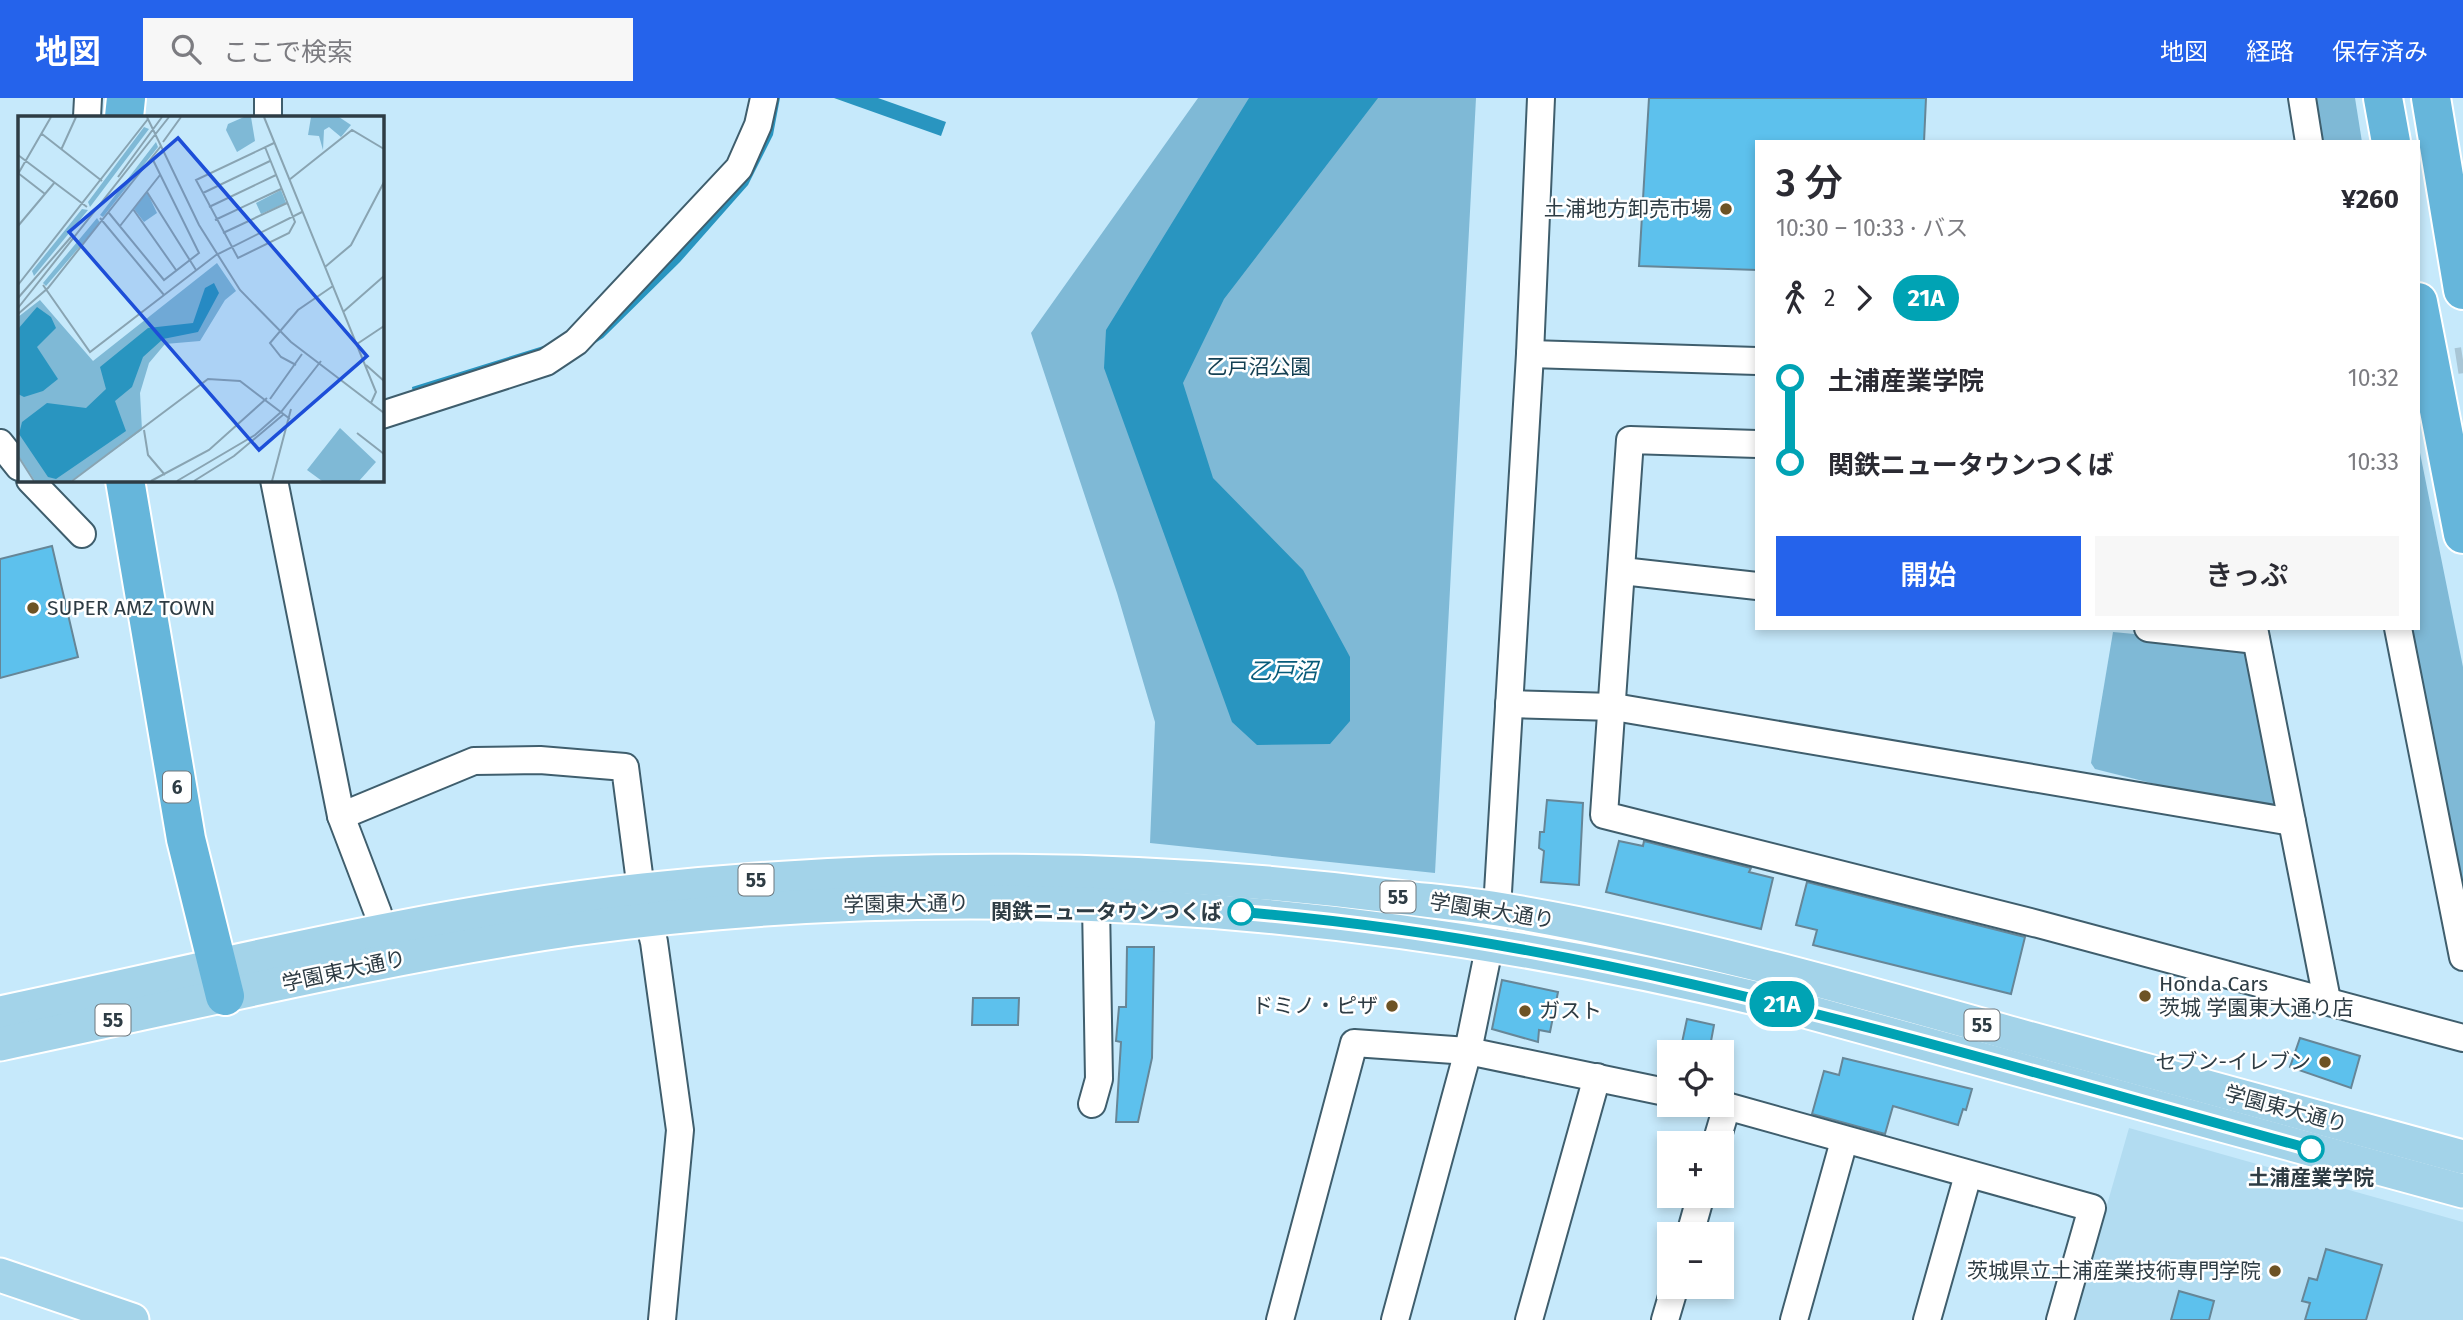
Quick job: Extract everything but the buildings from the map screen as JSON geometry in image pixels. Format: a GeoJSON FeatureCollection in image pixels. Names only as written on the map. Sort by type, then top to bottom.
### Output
{"type":"FeatureCollection","features":[{"type":"Feature","properties":{"kind":"highway"},"geometry":{"type":"LineString","coordinates":[[124,116],[126,98]]}},
{"type":"Feature","properties":{"kind":"highway"},"geometry":{"type":"LineString","coordinates":[[2383,98],[2391,140]]}},
{"type":"Feature","properties":{"kind":"highway"},"geometry":{"type":"LineString","coordinates":[[2431,98],[2463,290]]}},
{"type":"Feature","properties":{"kind":"highway"},"geometry":{"type":"LineString","coordinates":[[2420,312],[2463,534]]}},
{"type":"Feature","properties":{"kind":"highway","name":"6"},"geometry":{"type":"LineString","coordinates":[[125,481],[186,839],[221,981]]}},
{"type":"Feature","properties":{"kind":"main road","name":"学園東大通り"},"geometry":{"type":"LineString","coordinates":[[0,1044],[386,931],[640,890],[815,875],[981,870],[1139,874],[1300,885],[1497,909],[1785,970],[2463,1157]]}},
{"type":"Feature","properties":{"kind":"main road","name":"学園東大通り"},"geometry":{"type":"LineString","coordinates":[[0,1013],[400,958],[575,929],[820,905],[975,902],[1096,904],[1294,916],[1492,943],[1664,976],[1772,1002],[2463,1191]]}},
{"type":"Feature","properties":{"kind":"main road"},"geometry":{"type":"LineString","coordinates":[[0,1275],[132,1320]]}},
{"type":"Feature","properties":{"kind":"street"},"geometry":{"type":"LineString","coordinates":[[87,116],[88,98]]}},
{"type":"Feature","properties":{"kind":"street"},"geometry":{"type":"LineString","coordinates":[[268,98],[268,116]]}},
{"type":"Feature","properties":{"kind":"street"},"geometry":{"type":"LineString","coordinates":[[383,415],[546,362],[576,342],[739,168],[758,125],[764,98]]}},
{"type":"Feature","properties":{"kind":"street"},"geometry":{"type":"LineString","coordinates":[[1395,1320],[1468,1051],[1497,909],[1530,354],[1541,98]]}},
{"type":"Feature","properties":{"kind":"street"},"geometry":{"type":"LineString","coordinates":[[2302,98],[2309,140]]}},
{"type":"Feature","properties":{"kind":"street"},"geometry":{"type":"LineString","coordinates":[[1530,354],[1755,361]]}},
{"type":"Feature","properties":{"kind":"street"},"geometry":{"type":"LineString","coordinates":[[1755,444],[1630,440],[1614,707],[1604,815],[2038,924],[2463,1038]]}},
{"type":"Feature","properties":{"kind":"street"},"geometry":{"type":"LineString","coordinates":[[0,443],[18,466]]}},
{"type":"Feature","properties":{"kind":"street"},"geometry":{"type":"LineString","coordinates":[[31,481],[82,534]]}},
{"type":"Feature","properties":{"kind":"street"},"geometry":{"type":"LineString","coordinates":[[274,481],[341,817],[378,913]]}},
{"type":"Feature","properties":{"kind":"street"},"geometry":{"type":"LineString","coordinates":[[1622,572],[1755,586]]}},
{"type":"Feature","properties":{"kind":"street"},"geometry":{"type":"LineString","coordinates":[[2184,630],[2255,634],[2327,1000]]}},
{"type":"Feature","properties":{"kind":"street"},"geometry":{"type":"LineString","coordinates":[[2398,630],[2463,957]]}},
{"type":"Feature","properties":{"kind":"street"},"geometry":{"type":"LineString","coordinates":[[1509,704],[1614,707],[2292,822]]}},
{"type":"Feature","properties":{"kind":"street"},"geometry":{"type":"LineString","coordinates":[[341,817],[474,761],[540,760],[625,767],[640,890],[651,921],[680,1130],[662,1320]]}},
{"type":"Feature","properties":{"kind":"street"},"geometry":{"type":"LineString","coordinates":[[1092,1104],[1099,1079],[1096,904]]}},
{"type":"Feature","properties":{"kind":"street"},"geometry":{"type":"LineString","coordinates":[[1280,1320],[1354,1043],[1468,1051],[1657,1090]]}},
{"type":"Feature","properties":{"kind":"street"},"geometry":{"type":"LineString","coordinates":[[1529,1320],[1597,1077]]}},
{"type":"Feature","properties":{"kind":"street"},"geometry":{"type":"LineString","coordinates":[[1734,1108],[2092,1208],[2060,1320]]}},
{"type":"Feature","properties":{"kind":"street"},"geometry":{"type":"LineString","coordinates":[[1794,1320],[1844,1141]]}},
{"type":"Feature","properties":{"kind":"street"},"geometry":{"type":"LineString","coordinates":[[1927,1320],[1968,1175]]}},
{"type":"Feature","properties":{"kind":"street"},"geometry":{"type":"LineString","coordinates":[[1665,1320],[1671,1299]]}},
{"type":"Feature","properties":{"kind":"shaded area","name":"茨城県立土浦産業技術専門学院"},"geometry":{"type":"Polygon","coordinates":[[[2129,1128],[2463,1222],[2463,1320],[2074,1320],[2129,1128]]]}},
{"type":"Feature","properties":{"kind":"green space","name":"乙戸沼公園"},"geometry":{"type":"Polygon","coordinates":[[[1198,98],[1476,98],[1435,873],[1150,843],[1155,722],[1117,593],[1031,333],[1198,98]]]}},
{"type":"Feature","properties":{"kind":"green space"},"geometry":{"type":"Polygon","coordinates":[[[2311,98],[2355,98],[2362,140],[2318,140],[2311,98]]]}},
{"type":"Feature","properties":{"kind":"green space"},"geometry":{"type":"Polygon","coordinates":[[[2420,453],[2463,667],[2463,916],[2406,630],[2420,630],[2420,453]]]}},
{"type":"Feature","properties":{"kind":"green space"},"geometry":{"type":"Polygon","coordinates":[[[2113,632],[2251,645],[2287,817],[2095,769],[2091,763],[2113,632]]]}},
{"type":"Feature","properties":{"kind":"water"},"geometry":{"type":"Polygon","coordinates":[[[768,98],[780,98],[773,135],[748,185],[680,262],[603,338],[553,370],[414,400],[412,387],[553,343],[553,369],[671,253],[768,98]]]}},
{"type":"Feature","properties":{"kind":"water"},"geometry":{"type":"Polygon","coordinates":[[[834,98],[878,98],[946,122],[941,136],[834,98]]]}},
{"type":"Feature","properties":{"kind":"water","name":"乙戸沼"},"geometry":{"type":"Polygon","coordinates":[[[1249,98],[1378,98],[1224,299],[1183,383],[1213,478],[1303,570],[1350,657],[1350,721],[1330,744],[1257,745],[1232,722],[1104,368],[1106,330],[1249,98]]]}},
{"type":"Feature","properties":{"kind":"tunnel"},"geometry":{"type":"LineString","coordinates":[[2420,367],[2463,360]]}},
{"type":"Feature","properties":{"kind":"bus line","name":"21A"},"geometry":{"type":"LineString","coordinates":[[1241,912],[1294,916],[1492,943],[1664,976],[1772,1002],[2311,1149]]}},
{"type":"Feature","properties":{"kind":"place","name":"土浦地方卸売市場"},"geometry":{"type":"Point","coordinates":[1726,209]}},
{"type":"Feature","properties":{"kind":"place","name":"SUPER AMZ TOWN"},"geometry":{"type":"Point","coordinates":[33,608]}},
{"type":"Feature","properties":{"kind":"place","name":"関鉄ニュータウンつくば"},"geometry":{"type":"Point","coordinates":[1241,912]}},
{"type":"Feature","properties":{"kind":"place","name":"Honda Cars 茨城 学園東大通り店"},"geometry":{"type":"Point","coordinates":[2145,996]}},
{"type":"Feature","properties":{"kind":"place","name":"ドミノ・ピザ"},"geometry":{"type":"Point","coordinates":[1392,1006]}},
{"type":"Feature","properties":{"kind":"place","name":"ガスト"},"geometry":{"type":"Point","coordinates":[1525,1011]}},
{"type":"Feature","properties":{"kind":"place","name":"セブン-イレブン"},"geometry":{"type":"Point","coordinates":[2325,1062]}},
{"type":"Feature","properties":{"kind":"place","name":"土浦産業学院"},"geometry":{"type":"Point","coordinates":[2311,1149]}},
{"type":"Feature","properties":{"kind":"place","name":"茨城県立土浦産業技術専門学院"},"geometry":{"type":"Point","coordinates":[2275,1271]}}]}
